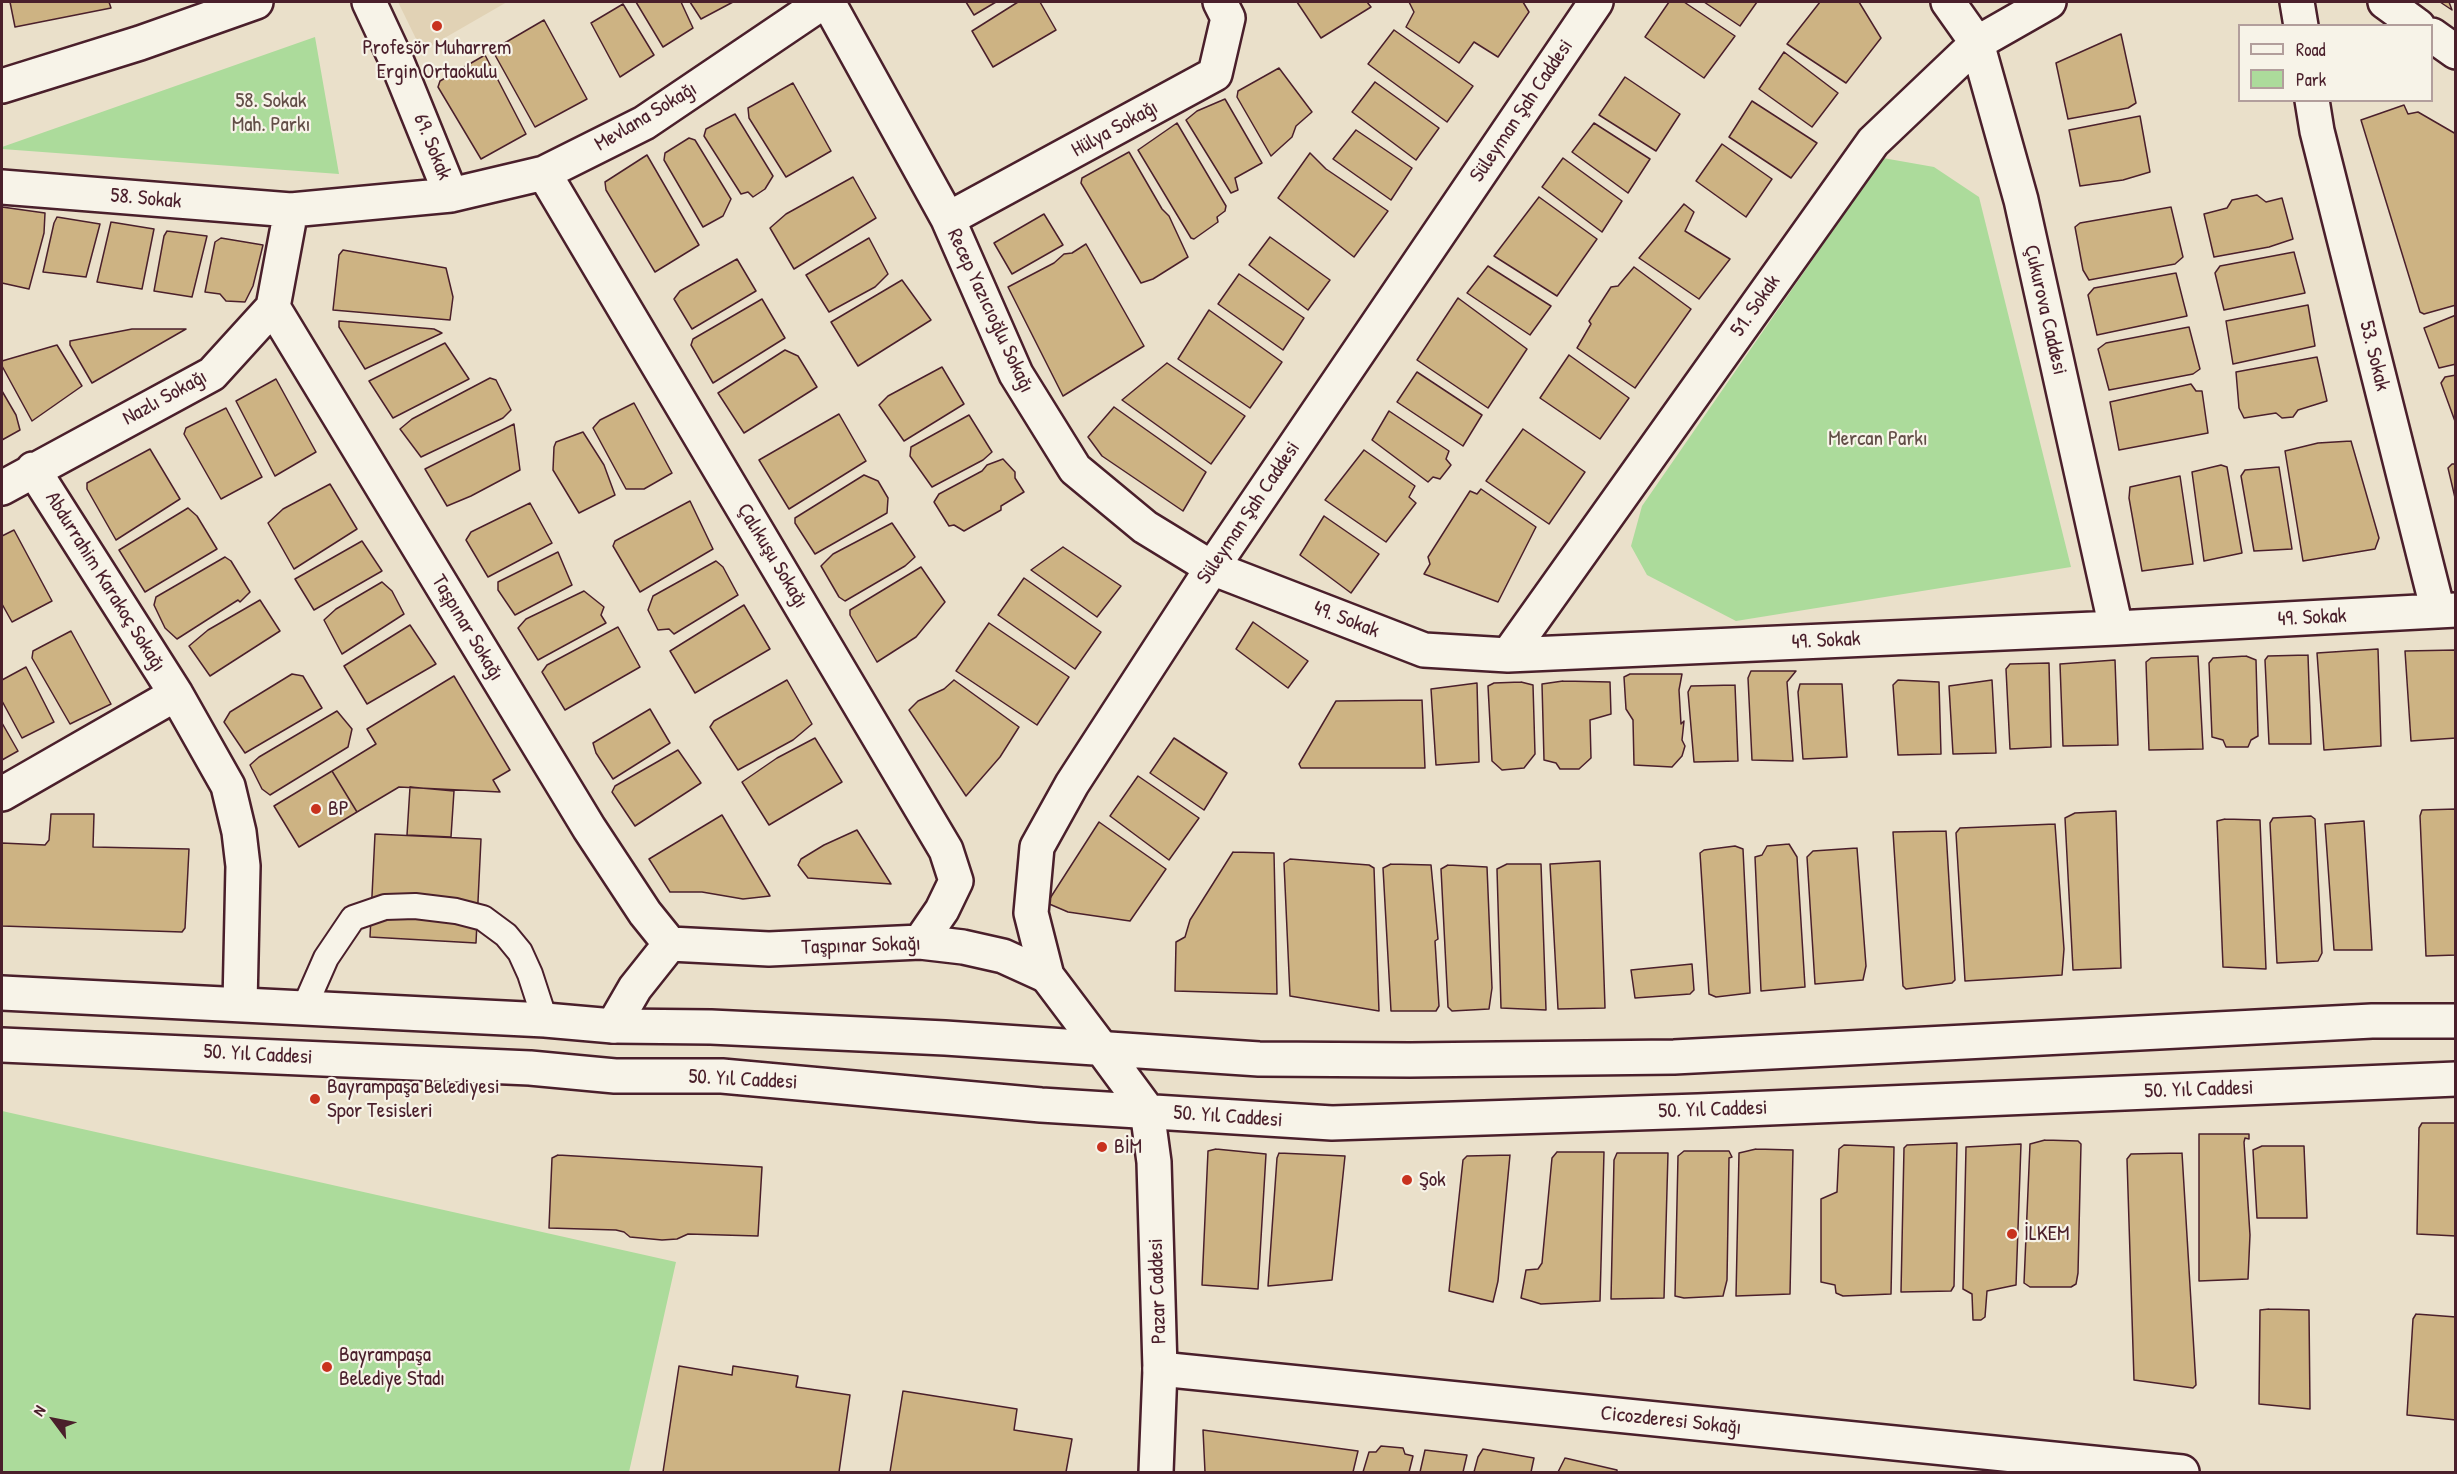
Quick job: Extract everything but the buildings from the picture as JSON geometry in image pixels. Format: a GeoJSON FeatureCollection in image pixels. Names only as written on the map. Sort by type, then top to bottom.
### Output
{"type":"FeatureCollection","features":[{"type":"Feature","properties":{"kind":"street"},"geometry":{"type":"LineString","coordinates":[[2,86],[140,43],[256,2]]}},
{"type":"Feature","properties":{"kind":"street","name":"69. Sokak"},"geometry":{"type":"LineString","coordinates":[[369,2],[397,62],[451,195]]}},
{"type":"Feature","properties":{"kind":"street","name":"Mevlana Sokağı"},"geometry":{"type":"LineString","coordinates":[[451,195],[544,173],[644,123],[823,2]]}},
{"type":"Feature","properties":{"kind":"street","name":"Recep Yazıcıoğlu Sokağı"},"geometry":{"type":"LineString","coordinates":[[828,2],[948,219],[1016,374],[1075,469],[1144,527],[1212,568]]}},
{"type":"Feature","properties":{"kind":"street","name":"Hülya Sokağı"},"geometry":{"type":"LineString","coordinates":[[948,219],[1215,75],[1228,18],[1220,2]]}},
{"type":"Feature","properties":{"kind":"street","name":"Süleyman Şah Caddesi"},"geometry":{"type":"LineString","coordinates":[[1147,1110],[1047,976],[1031,913],[1037,847],[1072,784],[1212,568],[1596,2]]}},
{"type":"Feature","properties":{"kind":"street","name":"Çukurova Caddesi"},"geometry":{"type":"LineString","coordinates":[[1948,2],[1977,43],[2020,200],[2116,628]]}},
{"type":"Feature","properties":{"kind":"street","name":"51. Sokak"},"geometry":{"type":"LineString","coordinates":[[1509,655],[1873,142],[1977,43],[2049,2]]}},
{"type":"Feature","properties":{"kind":"street"},"geometry":{"type":"LineString","coordinates":[[2297,2],[2301,24]]}},
{"type":"Feature","properties":{"kind":"street"},"geometry":{"type":"LineString","coordinates":[[2385,2],[2415,24]]}},
{"type":"Feature","properties":{"kind":"street"},"geometry":{"type":"LineString","coordinates":[[2433,36],[2456,52]]}},
{"type":"Feature","properties":{"kind":"street","name":"53. Sokak"},"geometry":{"type":"LineString","coordinates":[[2312,102],[2317,131],[2447,611]]}},
{"type":"Feature","properties":{"kind":"street","name":"Çalıkuşu Sokağı"},"geometry":{"type":"LineString","coordinates":[[544,173],[946,850],[956,881],[942,910],[920,942]]}},
{"type":"Feature","properties":{"kind":"street","name":"58. Sokak"},"geometry":{"type":"LineString","coordinates":[[2,187],[291,210]]}},
{"type":"Feature","properties":{"kind":"street"},"geometry":{"type":"LineString","coordinates":[[273,307],[291,210],[451,195]]}},
{"type":"Feature","properties":{"kind":"street","name":"Taşpınar Sokağı"},"geometry":{"type":"LineString","coordinates":[[273,307],[589,828],[645,913],[670,944],[769,949],[920,942],[963,947],[1003,956],[1047,976]]}},
{"type":"Feature","properties":{"kind":"street","name":"Nazlı Sokağı"},"geometry":{"type":"LineString","coordinates":[[2,488],[212,374],[273,307]]}},
{"type":"Feature","properties":{"kind":"street","name":"Abdurrahim Karakoç Sokağı"},"geometry":{"type":"LineString","coordinates":[[33,470],[176,694],[228,786],[239,832],[243,866],[240,1004]]}},
{"type":"Feature","properties":{"kind":"street","name":"49. Sokak"},"geometry":{"type":"LineString","coordinates":[[1212,568],[1424,650],[1509,655],[2447,611]]}},
{"type":"Feature","properties":{"kind":"street","name":"Abdurrahim Karakoç Sokağı"},"geometry":{"type":"LineString","coordinates":[[2,794],[176,694]]}},
{"type":"Feature","properties":{"kind":"street"},"geometry":{"type":"LineString","coordinates":[[615,1076],[609,1061],[613,1026],[635,988],[670,944]]}},
{"type":"Feature","properties":{"kind":"street"},"geometry":{"type":"LineString","coordinates":[[2,993],[545,1020],[613,1026],[723,1028],[945,1038],[1259,1059],[1674,1057],[2372,1021],[2456,1021]]}},
{"type":"Feature","properties":{"kind":"street","name":"50. Yıl Caddesi"},"geometry":{"type":"LineString","coordinates":[[2,1045],[506,1067],[615,1076],[722,1076],[1041,1105],[1332,1123],[1710,1111],[2456,1079]]}},
{"type":"Feature","properties":{"kind":"street","name":"Pazar Caddesi"},"geometry":{"type":"LineString","coordinates":[[1147,1110],[1154,1162],[1160,1369],[1156,1473]]}},
{"type":"Feature","properties":{"kind":"street","name":"Cicozderesi Sokağı"},"geometry":{"type":"LineString","coordinates":[[1160,1369],[2176,1472]]}},
{"type":"Feature","properties":{"kind":"lane"},"geometry":{"type":"LineString","coordinates":[[304,1008],[326,958],[353,918],[385,907],[415,906],[456,911],[483,918],[506,935],[520,952],[545,1020]]}},
{"type":"Feature","properties":{"kind":"shaded area","name":"Profesör Muharrem Ergin Ortaokulu"},"geometry":{"type":"Polygon","coordinates":[[[398,2],[507,2],[422,51],[398,2]]]}},
{"type":"Feature","properties":{"kind":"green space","name":"58. Sokak Mah. Parkı"},"geometry":{"type":"Polygon","coordinates":[[[315,37],[339,174],[2,149],[2,147],[315,37]]]}},
{"type":"Feature","properties":{"kind":"green space","name":"Mercan Parkı"},"geometry":{"type":"Polygon","coordinates":[[[1883,158],[1934,167],[1979,197],[2071,567],[1736,621],[1647,575],[1631,546],[1642,506],[1883,158]]]}},
{"type":"Feature","properties":{"kind":"green space","name":"Bayrampaşa Belediye Stadı"},"geometry":{"type":"Polygon","coordinates":[[[2,1111],[676,1262],[629,1472],[2,1472],[2,1111]]]}},
{"type":"Feature","properties":{"kind":"place","name":"Profesör Muharrem Ergin Ortaokulu"},"geometry":{"type":"Point","coordinates":[437,26]}},
{"type":"Feature","properties":{"kind":"place","name":"BP"},"geometry":{"type":"Point","coordinates":[316,809]}},
{"type":"Feature","properties":{"kind":"place","name":"Bayrampaşa Belediyesi Spor Tesisleri"},"geometry":{"type":"Point","coordinates":[315,1099]}},
{"type":"Feature","properties":{"kind":"place","name":"BİM"},"geometry":{"type":"Point","coordinates":[1102,1147]}},
{"type":"Feature","properties":{"kind":"place","name":"Şok"},"geometry":{"type":"Point","coordinates":[1407,1180]}},
{"type":"Feature","properties":{"kind":"place","name":"İLKEM"},"geometry":{"type":"Point","coordinates":[2012,1234]}},
{"type":"Feature","properties":{"kind":"place","name":"Bayrampaşa Belediye Stadı"},"geometry":{"type":"Point","coordinates":[327,1367]}}]}
